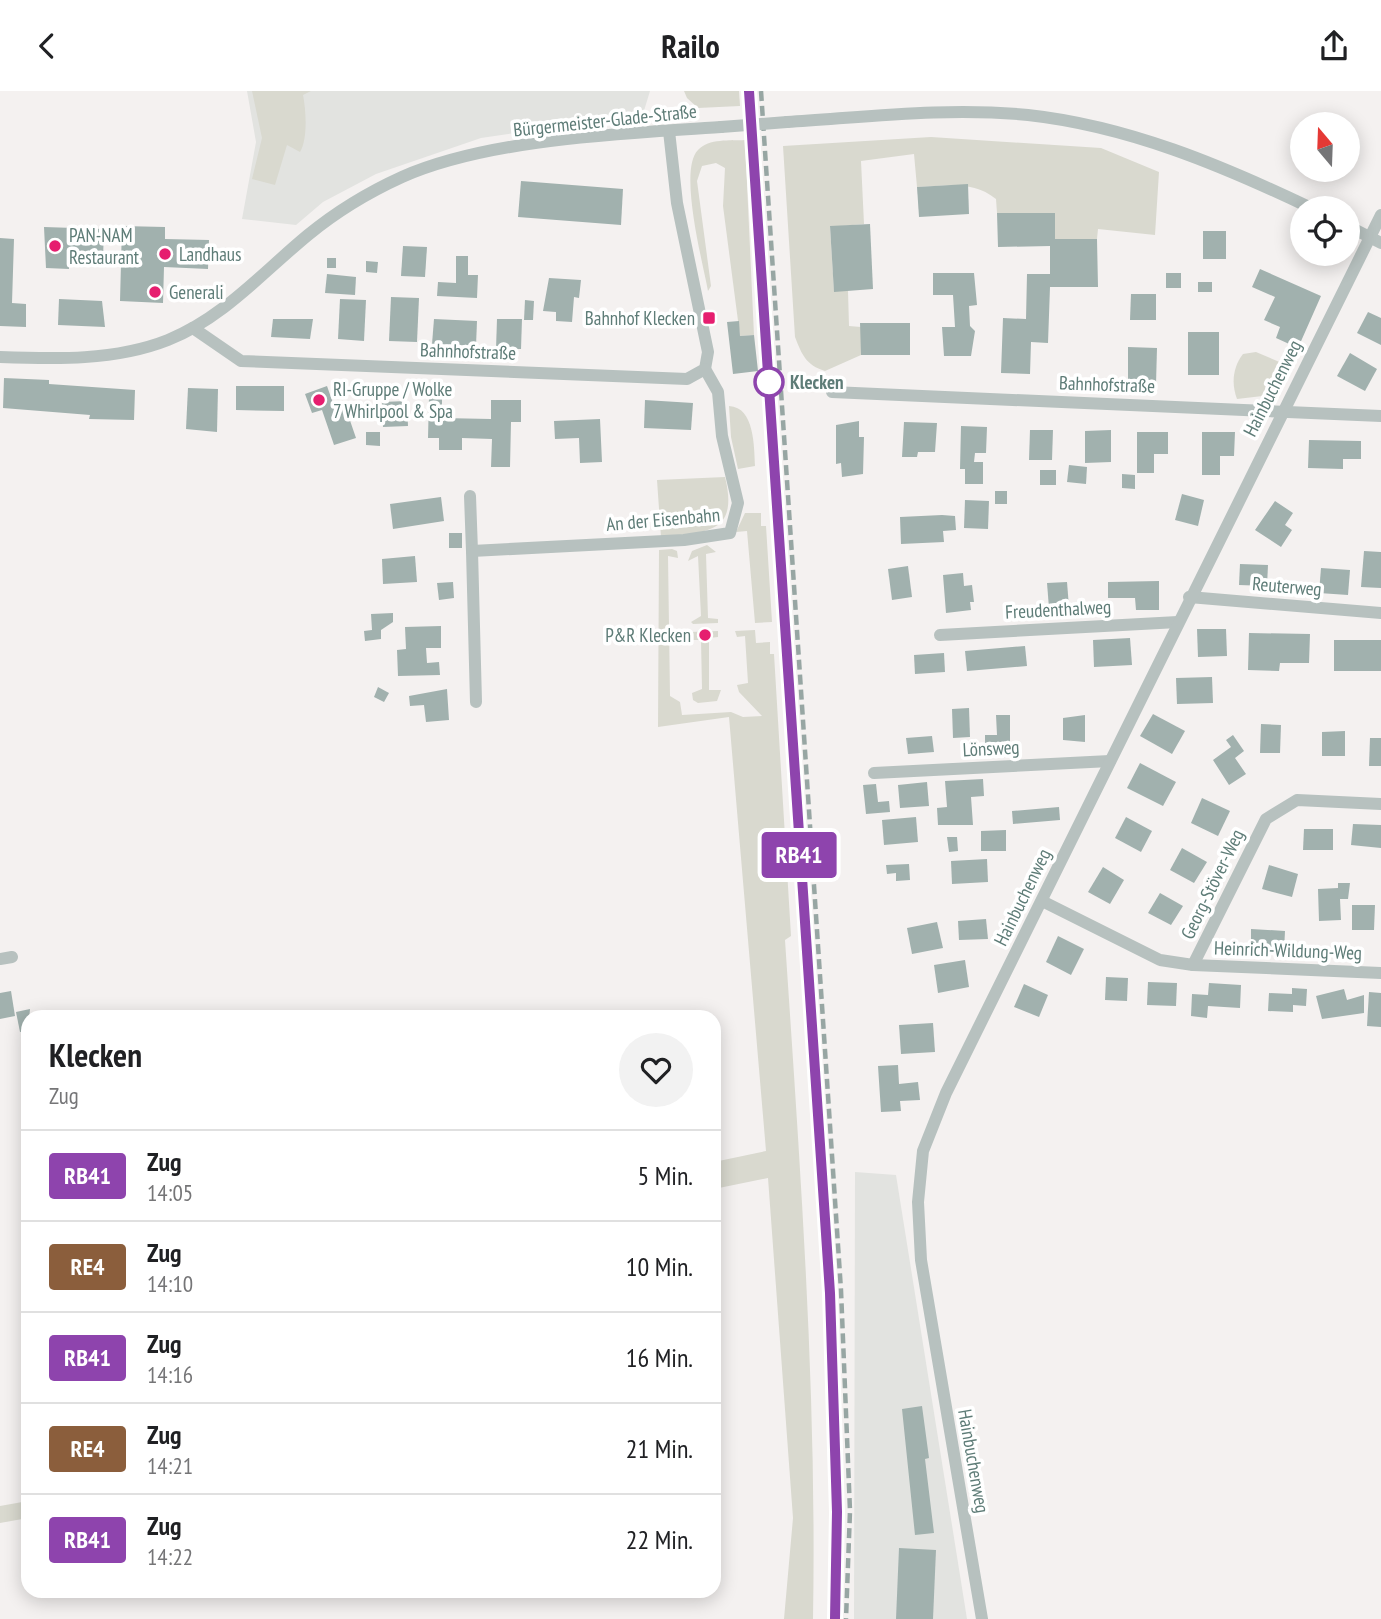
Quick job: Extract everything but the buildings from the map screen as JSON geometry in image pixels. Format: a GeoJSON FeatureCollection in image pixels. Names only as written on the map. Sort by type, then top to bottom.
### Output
{"type":"FeatureCollection","features":[{"type":"Feature","properties":{"kind":"street","name":"Bürgermeister-Glade-Straße"},"geometry":{"type":"LineString","coordinates":[[192,328],[227,306],[309,234],[361,198],[406,176],[451,161],[538,143],[721,127],[947,112],[1027,115],[1090,125],[1160,144],[1290,199]]}},
{"type":"Feature","properties":{"kind":"street"},"geometry":{"type":"LineString","coordinates":[[669,131],[677,203],[708,352],[705,369]]}},
{"type":"Feature","properties":{"kind":"street","name":"Hainbuchenweg"},"geometry":{"type":"LineString","coordinates":[[982,1619],[921,1260],[918,1202],[923,1151],[946,1093],[1189,597],[1282,411],[1375,240],[1381,215]]}},
{"type":"Feature","properties":{"kind":"street"},"geometry":{"type":"LineString","coordinates":[[0,356],[93,356],[167,340],[192,328]]}},
{"type":"Feature","properties":{"kind":"street","name":"Bahnhofstraße"},"geometry":{"type":"LineString","coordinates":[[192,328],[241,361],[687,379],[705,369]]}},
{"type":"Feature","properties":{"kind":"street","name":"An der Eisenbahn"},"geometry":{"type":"LineString","coordinates":[[472,551],[684,540],[730,533],[738,503],[736,488],[722,436],[718,392],[705,369]]}},
{"type":"Feature","properties":{"kind":"street","name":"Bahnhofstraße"},"geometry":{"type":"LineString","coordinates":[[832,392],[1381,416]]}},
{"type":"Feature","properties":{"kind":"street"},"geometry":{"type":"LineString","coordinates":[[470,496],[476,702]]}},
{"type":"Feature","properties":{"kind":"street","name":"Reuterweg"},"geometry":{"type":"LineString","coordinates":[[1189,597],[1381,613]]}},
{"type":"Feature","properties":{"kind":"street","name":"Freudenthalweg"},"geometry":{"type":"LineString","coordinates":[[940,635],[1178,622]]}},
{"type":"Feature","properties":{"kind":"street","name":"Lönsweg"},"geometry":{"type":"LineString","coordinates":[[874,773],[1110,761]]}},
{"type":"Feature","properties":{"kind":"street","name":"Georg-Stöver-Weg"},"geometry":{"type":"LineString","coordinates":[[1042,901],[1160,960],[1193,965],[1266,819],[1297,800],[1381,804]]}},
{"type":"Feature","properties":{"kind":"street","name":"Heinrich-Wildung-Weg"},"geometry":{"type":"LineString","coordinates":[[1193,965],[1381,973]]}},
{"type":"Feature","properties":{"kind":"shaded area"},"geometry":{"type":"Polygon","coordinates":[[[247,91],[650,91],[643,114],[481,138],[376,174],[323,202],[296,225],[242,219],[256,142],[247,91]]]}},
{"type":"Feature","properties":{"kind":"shaded area"},"geometry":{"type":"Polygon","coordinates":[[[252,91],[311,91],[303,95],[306,124],[303,146],[300,152],[287,145],[275,185],[252,179],[262,138],[252,91]]]}},
{"type":"Feature","properties":{"kind":"shaded area"},"geometry":{"type":"Polygon","coordinates":[[[684,91],[739,91],[740,106],[698,108],[687,98],[684,91]]]}},
{"type":"Feature","properties":{"kind":"shaded area"},"geometry":{"type":"Polygon","coordinates":[[[931,137],[1101,148],[1159,172],[1155,235],[1098,229],[1097,239],[1055,239],[1055,213],[997,213],[996,199],[978,189],[959,185],[917,187],[914,154],[861,161],[864,224],[830,227],[834,291],[848,291],[849,326],[861,327],[861,355],[825,371],[819,369],[806,359],[795,337],[783,146],[931,137]]]}},
{"type":"Feature","properties":{"kind":"shaded area"},"geometry":{"type":"Polygon","coordinates":[[[745,140],[754,335],[740,336],[723,206],[725,168],[716,163],[702,166],[697,181],[711,286],[708,291],[694,218],[690,177],[692,161],[703,146],[720,141],[745,140]]]}},
{"type":"Feature","properties":{"kind":"shaded area"},"geometry":{"type":"Polygon","coordinates":[[[1256,352],[1289,366],[1271,395],[1237,399],[1234,381],[1237,364],[1243,354],[1256,352]]]}},
{"type":"Feature","properties":{"kind":"shaded area"},"geometry":{"type":"Polygon","coordinates":[[[729,406],[738,408],[748,421],[753,439],[755,466],[738,469],[731,437],[729,406]]]}},
{"type":"Feature","properties":{"kind":"shaded area"},"geometry":{"type":"Polygon","coordinates":[[[725,477],[727,510],[716,527],[692,534],[661,537],[657,480],[725,477]]]}},
{"type":"Feature","properties":{"kind":"shaded area"},"geometry":{"type":"Polygon","coordinates":[[[745,513],[761,513],[761,526],[766,526],[772,622],[755,623],[747,531],[736,532],[745,513]]]}},
{"type":"Feature","properties":{"kind":"shaded area"},"geometry":{"type":"Polygon","coordinates":[[[707,545],[716,552],[706,554],[708,618],[718,619],[718,623],[693,624],[691,622],[701,616],[698,556],[688,561],[692,551],[707,545]]]}},
{"type":"Feature","properties":{"kind":"shaded area"},"geometry":{"type":"Polygon","coordinates":[[[659,550],[677,551],[678,558],[668,556],[670,696],[680,702],[682,715],[731,712],[743,717],[762,716],[739,692],[737,685],[748,683],[745,636],[737,637],[735,631],[755,630],[756,643],[770,642],[770,654],[774,654],[791,936],[785,940],[810,1364],[813,1619],[784,1619],[793,1518],[768,1178],[721,1188],[721,1161],[766,1151],[729,717],[658,727],[659,550]]]}},
{"type":"Feature","properties":{"kind":"shaded area"},"geometry":{"type":"Polygon","coordinates":[[[718,631],[718,637],[709,638],[709,690],[721,690],[717,701],[698,703],[693,700],[692,693],[702,689],[701,640],[690,640],[690,632],[718,631]]]}},
{"type":"Feature","properties":{"kind":"shaded area"},"geometry":{"type":"Polygon","coordinates":[[[855,1172],[896,1175],[967,1619],[854,1619],[855,1172]]]}},
{"type":"Feature","properties":{"kind":"shaded area"},"geometry":{"type":"Polygon","coordinates":[[[21,1502],[21,1519],[0,1523],[0,1506],[21,1502]]]}},
{"type":"Feature","properties":{"kind":"railway"},"geometry":{"type":"LineString","coordinates":[[749,91],[830,1293],[837,1512],[835,1619]]}},
{"type":"Feature","properties":{"kind":"railway"},"geometry":{"type":"LineString","coordinates":[[761,91],[841,1290],[850,1511],[846,1619]]}},
{"type":"Feature","properties":{"kind":"train","name":"RB41"},"geometry":{"type":"LineString","coordinates":[[749,91],[830,1293],[837,1512],[835,1619]]}},
{"type":"Feature","properties":{"kind":"place","name":"PAN-NAM Restaurant"},"geometry":{"type":"Point","coordinates":[55,246]}},
{"type":"Feature","properties":{"kind":"place","name":"Landhaus"},"geometry":{"type":"Point","coordinates":[165,254]}},
{"type":"Feature","properties":{"kind":"place","name":"Generali"},"geometry":{"type":"Point","coordinates":[155,292]}},
{"type":"Feature","properties":{"kind":"place","name":"Bahnhof Klecken"},"geometry":{"type":"Point","coordinates":[709,318]}},
{"type":"Feature","properties":{"kind":"place","name":"Klecken"},"geometry":{"type":"Point","coordinates":[769,382]}},
{"type":"Feature","properties":{"kind":"place","name":"RI-Gruppe / Wolke 7 Whirlpool & Spa"},"geometry":{"type":"Point","coordinates":[319,400]}},
{"type":"Feature","properties":{"kind":"place","name":"P&R Klecken"},"geometry":{"type":"Point","coordinates":[705,635]}}]}
